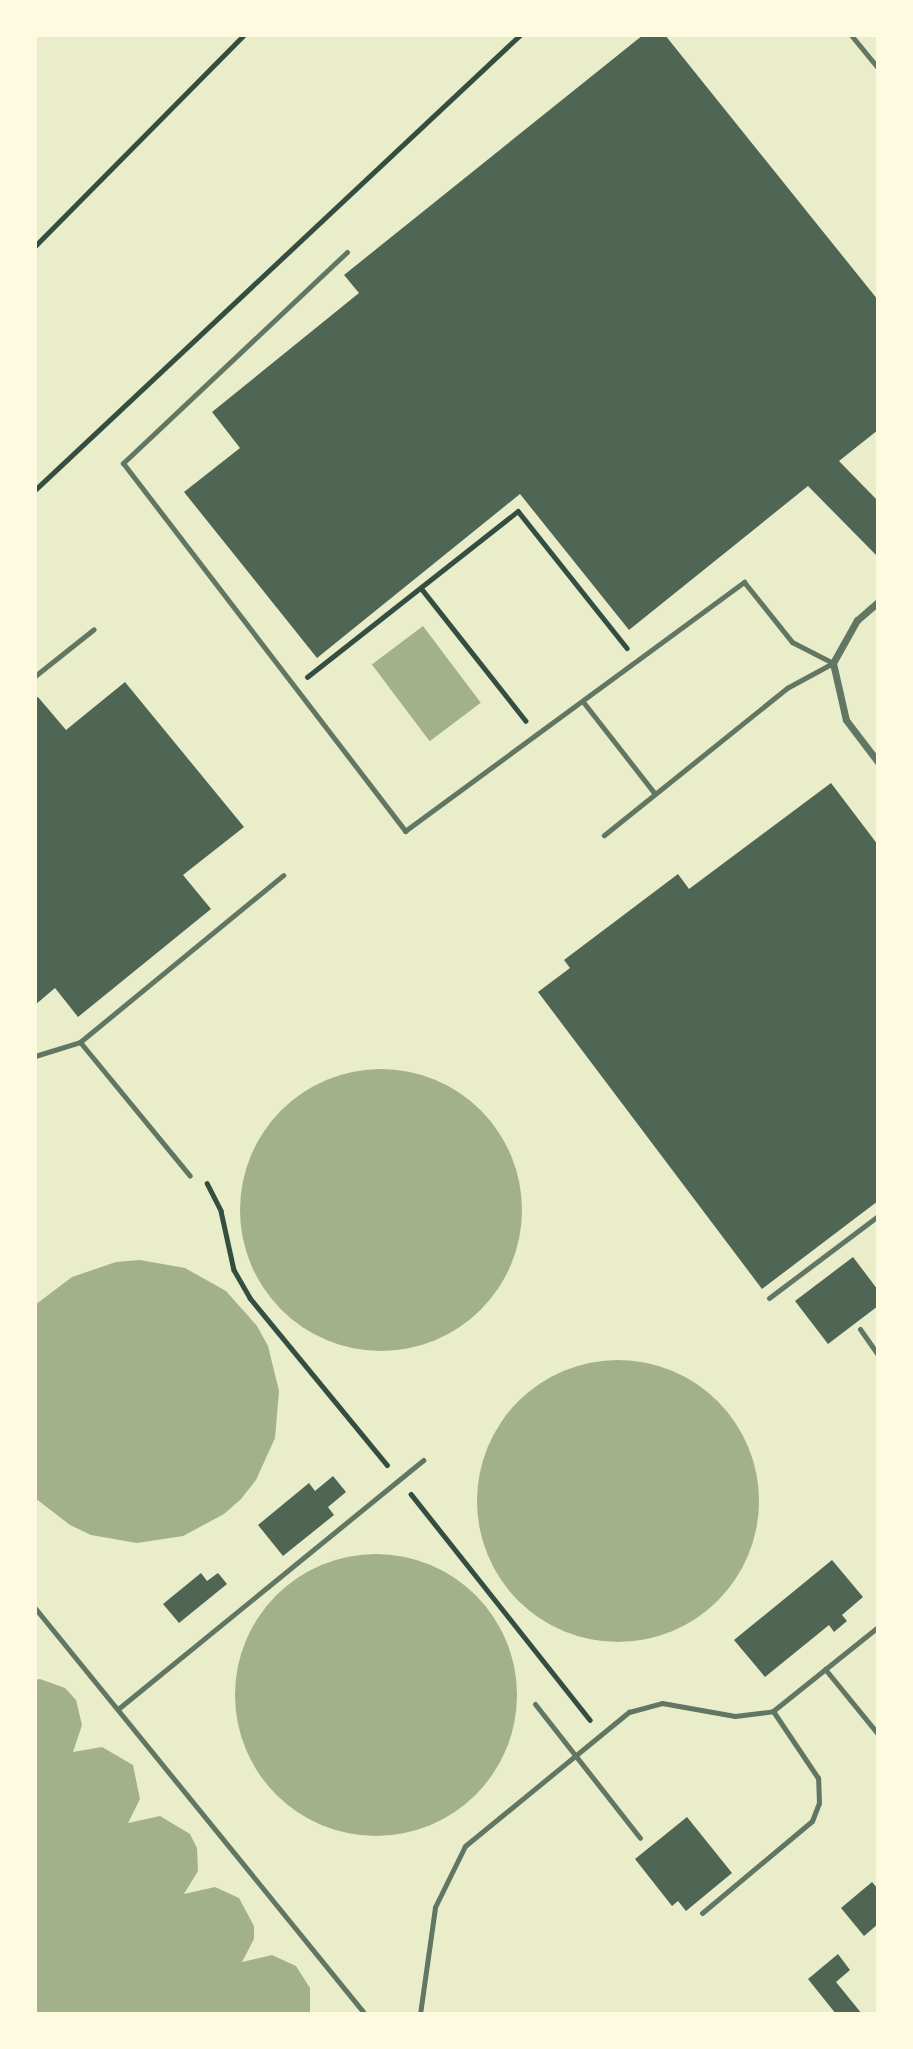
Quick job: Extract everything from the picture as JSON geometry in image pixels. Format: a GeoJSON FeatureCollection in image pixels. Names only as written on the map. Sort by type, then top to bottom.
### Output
{"type":"FeatureCollection","features":[{"type":"Feature","properties":{"kind":"street"},"geometry":{"type":"LineString","coordinates":[[878,602],[857,620],[833,663],[846,720],[878,762]]}},
{"type":"Feature","properties":{"kind":"lane"},"geometry":{"type":"LineString","coordinates":[[851,35],[878,68]]}},
{"type":"Feature","properties":{"kind":"lane"},"geometry":{"type":"LineString","coordinates":[[347,252],[123,463],[405,831],[476,775],[584,703],[744,582],[792,642],[833,663]]}},
{"type":"Feature","properties":{"kind":"lane"},"geometry":{"type":"LineString","coordinates":[[35,676],[93,629]]}},
{"type":"Feature","properties":{"kind":"lane"},"geometry":{"type":"LineString","coordinates":[[604,835],[787,688],[833,663]]}},
{"type":"Feature","properties":{"kind":"lane"},"geometry":{"type":"LineString","coordinates":[[584,703],[655,794]]}},
{"type":"Feature","properties":{"kind":"lane"},"geometry":{"type":"LineString","coordinates":[[35,1056],[80,1042],[284,875]]}},
{"type":"Feature","properties":{"kind":"lane"},"geometry":{"type":"LineString","coordinates":[[80,1042],[190,1175]]}},
{"type":"Feature","properties":{"kind":"lane"},"geometry":{"type":"LineString","coordinates":[[769,1298],[878,1216]]}},
{"type":"Feature","properties":{"kind":"lane"},"geometry":{"type":"LineString","coordinates":[[860,1329],[878,1355]]}},
{"type":"Feature","properties":{"kind":"lane"},"geometry":{"type":"LineString","coordinates":[[118,1709],[423,1460]]}},
{"type":"Feature","properties":{"kind":"lane"},"geometry":{"type":"LineString","coordinates":[[35,1608],[365,2014]]}},
{"type":"Feature","properties":{"kind":"lane"},"geometry":{"type":"LineString","coordinates":[[420,2014],[436,1907],[465,1846],[629,1712],[663,1703],[735,1716],[773,1711],[878,1627]]}},
{"type":"Feature","properties":{"kind":"lane"},"geometry":{"type":"LineString","coordinates":[[825,1669],[878,1734]]}},
{"type":"Feature","properties":{"kind":"lane"},"geometry":{"type":"LineString","coordinates":[[534,1704],[640,1838]]}},
{"type":"Feature","properties":{"kind":"lane"},"geometry":{"type":"LineString","coordinates":[[702,1913],[812,1821],[819,1803],[818,1778],[773,1711]]}},
{"type":"Feature","properties":{"kind":"path"},"geometry":{"type":"LineString","coordinates":[[35,246],[244,35]]}},
{"type":"Feature","properties":{"kind":"path"},"geometry":{"type":"LineString","coordinates":[[35,490],[520,35]]}},
{"type":"Feature","properties":{"kind":"path"},"geometry":{"type":"LineString","coordinates":[[295,687],[518,511],[638,663]]}},
{"type":"Feature","properties":{"kind":"path"},"geometry":{"type":"LineString","coordinates":[[421,588],[538,736]]}},
{"type":"Feature","properties":{"kind":"path"},"geometry":{"type":"LineString","coordinates":[[190,1175],[202,1177],[211,1188],[234,1270],[250,1298],[399,1479],[601,1734]]}},
{"type":"Feature","properties":{"kind":"shaded area"},"geometry":{"type":"Polygon","coordinates":[[[423,626],[481,703],[430,741],[372,665],[423,626]]]}},
{"type":"Feature","properties":{"kind":"shaded area"},"geometry":{"type":"Polygon","coordinates":[[[381,1069],[408,1072],[435,1080],[459,1093],[481,1110],[498,1132],[511,1156],[519,1183],[522,1210],[519,1237],[511,1264],[498,1288],[481,1310],[459,1327],[435,1340],[408,1348],[381,1351],[354,1348],[327,1340],[303,1327],[281,1310],[264,1288],[251,1264],[243,1237],[240,1210],[243,1183],[251,1156],[264,1132],[281,1110],[303,1093],[327,1080],[354,1072],[381,1069]]]}},
{"type":"Feature","properties":{"kind":"shaded area"},"geometry":{"type":"Polygon","coordinates":[[[140,1260],[185,1268],[226,1291],[257,1326],[268,1346],[279,1391],[275,1438],[256,1480],[241,1499],[224,1514],[183,1536],[137,1543],[91,1535],[70,1525],[35,1498],[35,1305],[72,1277],[116,1262],[140,1260]]]}},
{"type":"Feature","properties":{"kind":"shaded area"},"geometry":{"type":"Polygon","coordinates":[[[618,1360],[645,1363],[672,1371],[696,1384],[718,1401],[735,1423],[748,1447],[756,1474],[759,1501],[756,1528],[748,1555],[735,1579],[718,1601],[696,1618],[672,1631],[645,1639],[618,1642],[591,1639],[564,1631],[540,1618],[518,1601],[501,1579],[488,1555],[480,1528],[477,1501],[480,1474],[488,1447],[501,1423],[518,1401],[540,1384],[564,1371],[591,1363],[618,1360]]]}},
{"type":"Feature","properties":{"kind":"shaded area"},"geometry":{"type":"Polygon","coordinates":[[[376,1554],[403,1557],[430,1565],[454,1578],[476,1595],[493,1617],[506,1641],[514,1668],[517,1695],[514,1722],[506,1749],[493,1773],[476,1795],[454,1812],[430,1825],[403,1833],[376,1836],[349,1833],[322,1825],[298,1812],[276,1795],[259,1773],[246,1749],[238,1722],[235,1695],[238,1668],[246,1641],[259,1617],[276,1595],[298,1578],[322,1565],[349,1557],[376,1554]]]}},
{"type":"Feature","properties":{"kind":"shaded area"},"geometry":{"type":"Polygon","coordinates":[[[40,1679],[65,1688],[76,1700],[82,1725],[73,1752],[102,1747],[133,1765],[140,1799],[128,1823],[160,1816],[190,1834],[197,1848],[198,1871],[184,1894],[215,1887],[239,1898],[254,1926],[254,1939],[242,1962],[272,1955],[296,1966],[310,1988],[310,2014],[35,2014],[35,1680],[40,1679]]]}},
{"type":"Feature","properties":{"kind":"building"},"geometry":{"type":"Polygon","coordinates":[[[643,35],[665,35],[878,300],[878,430],[839,461],[878,501],[878,557],[808,486],[629,630],[520,494],[317,658],[184,492],[240,448],[212,412],[359,293],[344,275],[643,35]]]}},
{"type":"Feature","properties":{"kind":"building"},"geometry":{"type":"Polygon","coordinates":[[[125,682],[244,827],[183,875],[211,909],[78,1017],[55,988],[35,1005],[35,699],[38,697],[66,730],[125,682]]]}},
{"type":"Feature","properties":{"kind":"building"},"geometry":{"type":"Polygon","coordinates":[[[831,783],[878,845],[878,1201],[762,1289],[538,992],[570,968],[564,960],[678,874],[689,889],[831,783]]]}},
{"type":"Feature","properties":{"kind":"building"},"geometry":{"type":"Polygon","coordinates":[[[853,1257],[878,1290],[878,1306],[828,1344],[795,1301],[853,1257]]]}},
{"type":"Feature","properties":{"kind":"building"},"geometry":{"type":"Polygon","coordinates":[[[333,1476],[346,1492],[328,1507],[334,1515],[283,1556],[258,1525],[309,1483],[315,1491],[333,1476]]]}},
{"type":"Feature","properties":{"kind":"building"},"geometry":{"type":"Polygon","coordinates":[[[832,1560],[863,1597],[842,1615],[847,1621],[834,1632],[829,1625],[765,1677],[734,1640],[832,1560]]]}},
{"type":"Feature","properties":{"kind":"building"},"geometry":{"type":"Polygon","coordinates":[[[201,1573],[207,1581],[218,1573],[227,1584],[179,1623],[163,1604],[201,1573]]]}},
{"type":"Feature","properties":{"kind":"building"},"geometry":{"type":"Polygon","coordinates":[[[687,1817],[732,1873],[686,1911],[678,1901],[672,1906],[635,1859],[687,1817]]]}},
{"type":"Feature","properties":{"kind":"building"},"geometry":{"type":"Polygon","coordinates":[[[872,1882],[878,1889],[878,1924],[864,1936],[841,1908],[872,1882]]]}},
{"type":"Feature","properties":{"kind":"building"},"geometry":{"type":"Polygon","coordinates":[[[838,1954],[850,1970],[836,1982],[862,2014],[836,2014],[808,1979],[838,1954]]]}}]}
